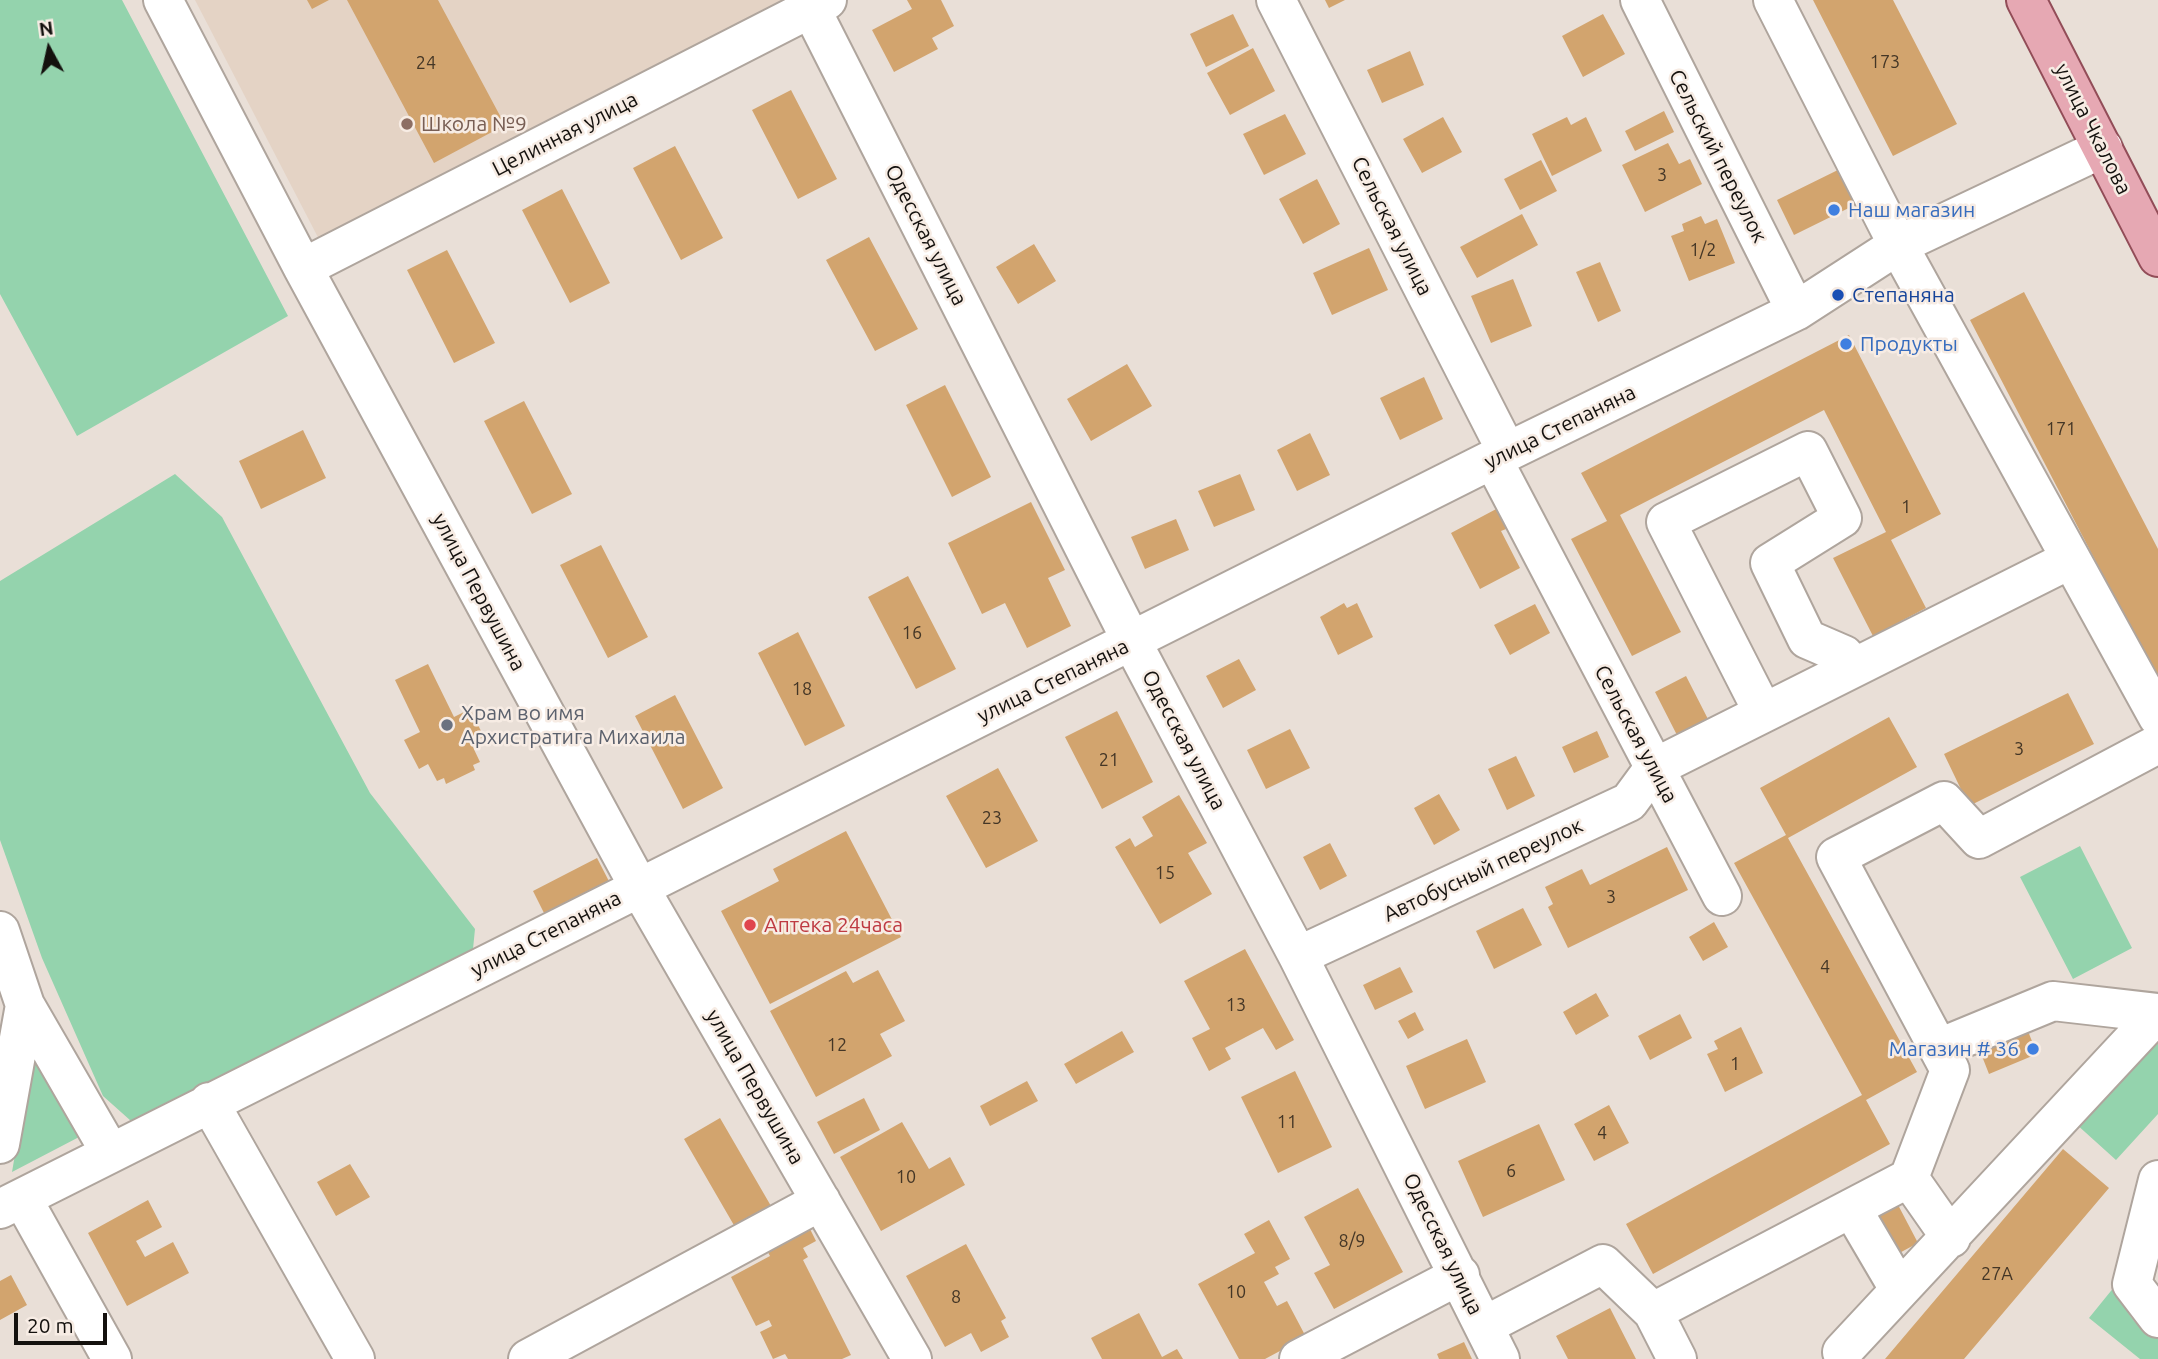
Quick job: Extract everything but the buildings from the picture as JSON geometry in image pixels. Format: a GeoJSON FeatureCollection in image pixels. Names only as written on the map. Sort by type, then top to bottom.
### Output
{"type":"FeatureCollection","features":[{"type":"Feature","properties":{"kind":"main road","name":"улица Чкалова"},"geometry":{"type":"LineString","coordinates":[[2026,0],[2158,257]]}},
{"type":"Feature","properties":{"kind":"street","name":"улица Первушина"},"geometry":{"type":"LineString","coordinates":[[163,0],[303,268],[639,887],[912,1359]]}},
{"type":"Feature","properties":{"kind":"street","name":"Сельская улица"},"geometry":{"type":"LineString","coordinates":[[1276,0],[1654,768],[1722,896]]}},
{"type":"Feature","properties":{"kind":"street","name":"Сельский переулок"},"geometry":{"type":"LineString","coordinates":[[1640,0],[1796,311]]}},
{"type":"Feature","properties":{"kind":"street"},"geometry":{"type":"LineString","coordinates":[[1773,0],[1898,245],[2158,717]]}},
{"type":"Feature","properties":{"kind":"street","name":"Целинная улица"},"geometry":{"type":"LineString","coordinates":[[303,268],[819,4]]}},
{"type":"Feature","properties":{"kind":"street","name":"Одесская улица"},"geometry":{"type":"LineString","coordinates":[[819,4],[1132,642],[1298,956],[1492,1343]]}},
{"type":"Feature","properties":{"kind":"street","name":"улица Степаняна"},"geometry":{"type":"LineString","coordinates":[[11,1203],[1500,456],[1796,311],[1898,245],[2103,148]]}},
{"type":"Feature","properties":{"kind":"street"},"geometry":{"type":"LineString","coordinates":[[1763,712],[1666,522],[1808,451],[1842,518],[1770,563],[1807,639],[1844,655],[1850,667]]}},
{"type":"Feature","properties":{"kind":"street"},"geometry":{"type":"LineString","coordinates":[[1654,768],[1850,667],[2071,559]]}},
{"type":"Feature","properties":{"kind":"street"},"geometry":{"type":"LineString","coordinates":[[1653,1312],[1909,1178],[1950,1070],[1836,857],[1944,801],[1979,839],[2158,744]]}},
{"type":"Feature","properties":{"kind":"street","name":"Автобусный переулок"},"geometry":{"type":"LineString","coordinates":[[1298,956],[1629,802],[1654,768]]}},
{"type":"Feature","properties":{"kind":"street"},"geometry":{"type":"LineString","coordinates":[[0,931],[25,1005],[110,1152]]}},
{"type":"Feature","properties":{"kind":"street"},"geometry":{"type":"LineString","coordinates":[[1938,1048],[2053,1001],[2158,1013]]}},
{"type":"Feature","properties":{"kind":"street"},"geometry":{"type":"LineString","coordinates":[[0,1144],[25,1005]]}},
{"type":"Feature","properties":{"kind":"street"},"geometry":{"type":"LineString","coordinates":[[1842,1352],[2158,1013]]}},
{"type":"Feature","properties":{"kind":"street"},"geometry":{"type":"LineString","coordinates":[[209,1102],[355,1359]]}},
{"type":"Feature","properties":{"kind":"street"},"geometry":{"type":"LineString","coordinates":[[1909,1178],[1951,1238]]}},
{"type":"Feature","properties":{"kind":"street"},"geometry":{"type":"LineString","coordinates":[[2158,1180],[2132,1284],[2158,1318]]}},
{"type":"Feature","properties":{"kind":"street"},"geometry":{"type":"LineString","coordinates":[[528,1359],[821,1201]]}},
{"type":"Feature","properties":{"kind":"street"},"geometry":{"type":"LineString","coordinates":[[11,1203],[112,1359]]}},
{"type":"Feature","properties":{"kind":"street"},"geometry":{"type":"LineString","coordinates":[[1852,1209],[1899,1289]]}},
{"type":"Feature","properties":{"kind":"street"},"geometry":{"type":"LineString","coordinates":[[1492,1343],[1603,1264],[1653,1312],[1676,1359]]}},
{"type":"Feature","properties":{"kind":"street"},"geometry":{"type":"LineString","coordinates":[[1299,1359],[1460,1275]]}},
{"type":"Feature","properties":{"kind":"shaded area","name":"Школа №9"},"geometry":{"type":"Polygon","coordinates":[[[195,0],[786,0],[323,247],[195,0]]]}},
{"type":"Feature","properties":{"kind":"green space"},"geometry":{"type":"Polygon","coordinates":[[[0,0],[122,0],[288,316],[77,436],[0,294],[0,0]]]}},
{"type":"Feature","properties":{"kind":"green space"},"geometry":{"type":"Polygon","coordinates":[[[175,474],[222,517],[370,793],[475,929],[472,959],[152,1123],[131,1121],[103,1096],[42,958],[0,840],[0,581],[175,474]]]}},
{"type":"Feature","properties":{"kind":"green space"},"geometry":{"type":"Polygon","coordinates":[[[2080,846],[2132,948],[2073,979],[2020,877],[2080,846]]]}},
{"type":"Feature","properties":{"kind":"green space"},"geometry":{"type":"Polygon","coordinates":[[[2158,1032],[2158,1114],[2116,1160],[2075,1123],[2158,1032]]]}},
{"type":"Feature","properties":{"kind":"green space"},"geometry":{"type":"Polygon","coordinates":[[[34,1043],[81,1136],[12,1172],[34,1043]]]}},
{"type":"Feature","properties":{"kind":"green space"},"geometry":{"type":"Polygon","coordinates":[[[2119,1281],[2126,1307],[2134,1321],[2148,1331],[2158,1334],[2158,1359],[2140,1359],[2089,1318],[2119,1281]]]}},
{"type":"Feature","properties":{"kind":"place","name":"Школа №9"},"geometry":{"type":"Point","coordinates":[407,124]}},
{"type":"Feature","properties":{"kind":"place","name":"Наш магазин"},"geometry":{"type":"Point","coordinates":[1834,210]}},
{"type":"Feature","properties":{"kind":"place","name":"Степаняна"},"geometry":{"type":"Point","coordinates":[1838,295]}},
{"type":"Feature","properties":{"kind":"place","name":"Продукты"},"geometry":{"type":"Point","coordinates":[1846,344]}},
{"type":"Feature","properties":{"kind":"place","name":"Храм во имя Архистратига Михаила"},"geometry":{"type":"Point","coordinates":[447,725]}},
{"type":"Feature","properties":{"kind":"place","name":"Аптека 24часа"},"geometry":{"type":"Point","coordinates":[750,925]}},
{"type":"Feature","properties":{"kind":"place","name":"Магазин # 36"},"geometry":{"type":"Point","coordinates":[2033,1049]}}]}
